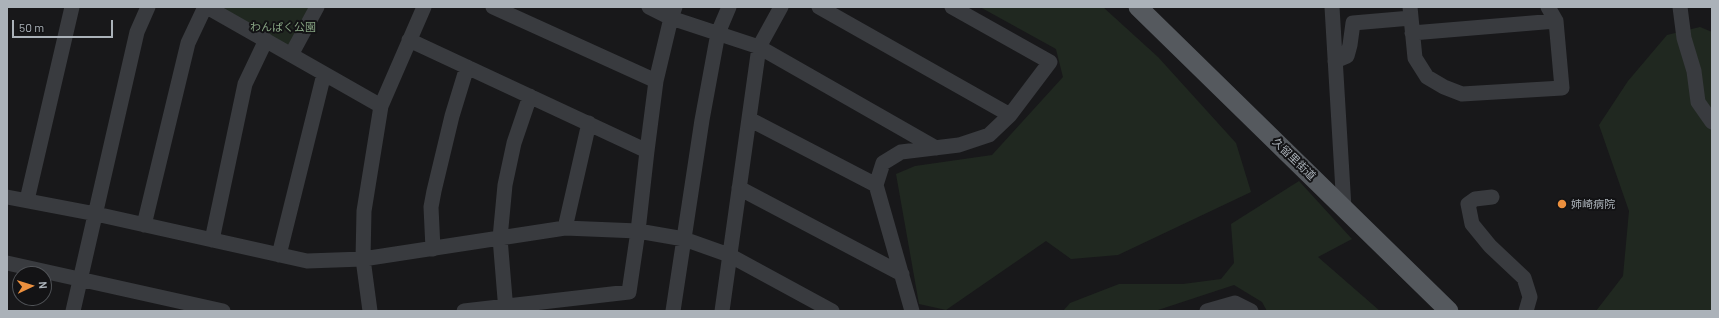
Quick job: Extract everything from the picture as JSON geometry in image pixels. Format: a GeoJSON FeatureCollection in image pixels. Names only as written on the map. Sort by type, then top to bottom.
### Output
{"type":"FeatureCollection","features":[{"type":"Feature","properties":{"kind":"main road","name":"久留里街道"},"geometry":{"type":"LineString","coordinates":[[1138,7],[1449,311]]}},
{"type":"Feature","properties":{"kind":"street"},"geometry":{"type":"LineString","coordinates":[[27,200],[72,7]]}},
{"type":"Feature","properties":{"kind":"street"},"geometry":{"type":"LineString","coordinates":[[72,311],[96,214],[137,32],[148,7]]}},
{"type":"Feature","properties":{"kind":"street"},"geometry":{"type":"LineString","coordinates":[[144,225],[188,43],[206,7],[382,106]]}},
{"type":"Feature","properties":{"kind":"street"},"geometry":{"type":"LineString","coordinates":[[291,55],[317,7]]}},
{"type":"Feature","properties":{"kind":"street"},"geometry":{"type":"LineString","coordinates":[[370,311],[363,259],[364,211],[382,106],[424,7]]}},
{"type":"Feature","properties":{"kind":"street"},"geometry":{"type":"LineString","coordinates":[[493,7],[656,81]]}},
{"type":"Feature","properties":{"kind":"street"},"geometry":{"type":"LineString","coordinates":[[648,7],[673,12],[718,33],[759,48],[936,148]]}},
{"type":"Feature","properties":{"kind":"street"},"geometry":{"type":"LineString","coordinates":[[673,311],[702,120],[718,33],[729,7]]}},
{"type":"Feature","properties":{"kind":"street"},"geometry":{"type":"LineString","coordinates":[[722,311],[759,48],[780,7]]}},
{"type":"Feature","properties":{"kind":"street"},"geometry":{"type":"LineString","coordinates":[[819,7],[1010,115]]}},
{"type":"Feature","properties":{"kind":"street"},"geometry":{"type":"LineString","coordinates":[[912,311],[876,185],[883,163],[901,152],[958,145],[989,135],[1010,115],[1050,62],[952,7]]}},
{"type":"Feature","properties":{"kind":"street"},"geometry":{"type":"LineString","coordinates":[[1332,7],[1344,208]]}},
{"type":"Feature","properties":{"kind":"street"},"geometry":{"type":"LineString","coordinates":[[1335,61],[1347,56],[1353,23],[1411,12],[1415,58],[1427,77],[1444,87],[1462,94],[1562,88],[1556,21],[1548,7]]}},
{"type":"Feature","properties":{"kind":"street"},"geometry":{"type":"LineString","coordinates":[[1680,7],[1684,38],[1694,71],[1698,102],[1712,122]]}},
{"type":"Feature","properties":{"kind":"street"},"geometry":{"type":"LineString","coordinates":[[464,311],[506,308],[629,292],[656,81],[673,12]]}},
{"type":"Feature","properties":{"kind":"street"},"geometry":{"type":"LineString","coordinates":[[1412,33],[1556,21]]}},
{"type":"Feature","properties":{"kind":"street"},"geometry":{"type":"LineString","coordinates":[[212,240],[245,84],[266,40]]}},
{"type":"Feature","properties":{"kind":"street"},"geometry":{"type":"LineString","coordinates":[[409,40],[647,151]]}},
{"type":"Feature","properties":{"kind":"street"},"geometry":{"type":"LineString","coordinates":[[433,249],[431,207],[434,191],[452,116],[468,67]]}},
{"type":"Feature","properties":{"kind":"street"},"geometry":{"type":"LineString","coordinates":[[279,255],[324,74]]}},
{"type":"Feature","properties":{"kind":"street"},"geometry":{"type":"LineString","coordinates":[[506,308],[500,238],[505,185],[512,150],[530,96]]}},
{"type":"Feature","properties":{"kind":"street"},"geometry":{"type":"LineString","coordinates":[[749,120],[876,185]]}},
{"type":"Feature","properties":{"kind":"street"},"geometry":{"type":"LineString","coordinates":[[565,228],[589,123]]}},
{"type":"Feature","properties":{"kind":"street"},"geometry":{"type":"LineString","coordinates":[[739,188],[902,274]]}},
{"type":"Feature","properties":{"kind":"street"},"geometry":{"type":"LineString","coordinates":[[7,196],[96,214],[307,261],[363,259],[565,228],[638,231],[684,239],[729,256],[832,311]]}},
{"type":"Feature","properties":{"kind":"street"},"geometry":{"type":"LineString","coordinates":[[1492,197],[1475,199],[1468,204],[1472,224],[1490,246],[1524,278],[1530,297],[1526,311]]}},
{"type":"Feature","properties":{"kind":"street"},"geometry":{"type":"LineString","coordinates":[[7,263],[223,311]]}},
{"type":"Feature","properties":{"kind":"street"},"geometry":{"type":"LineString","coordinates":[[1207,311],[1236,303],[1251,311]]}},
{"type":"Feature","properties":{"kind":"green space","name":"わんぱく公園"},"geometry":{"type":"Polygon","coordinates":[[[207,7],[317,7],[291,55],[207,7]]]}},
{"type":"Feature","properties":{"kind":"green space"},"geometry":{"type":"Polygon","coordinates":[[[980,7],[1103,7],[1158,57],[1236,143],[1251,192],[1118,255],[1071,259],[1046,241],[946,310],[919,304],[896,174],[915,166],[992,155],[1063,77],[1056,49],[980,7]]]}},
{"type":"Feature","properties":{"kind":"green space"},"geometry":{"type":"Polygon","coordinates":[[[1700,27],[1712,32],[1712,311],[1596,311],[1623,276],[1629,211],[1599,125],[1628,81],[1667,35],[1700,27]]]}},
{"type":"Feature","properties":{"kind":"green space"},"geometry":{"type":"Polygon","coordinates":[[[1299,181],[1352,239],[1318,257],[1380,311],[1267,311],[1262,302],[1234,285],[1155,311],[1063,311],[1070,303],[1119,284],[1183,284],[1221,279],[1234,263],[1231,224],[1299,181]]]}},
{"type":"Feature","properties":{"kind":"place","name":"姉崎病院"},"geometry":{"type":"Point","coordinates":[1562,204]}}]}
